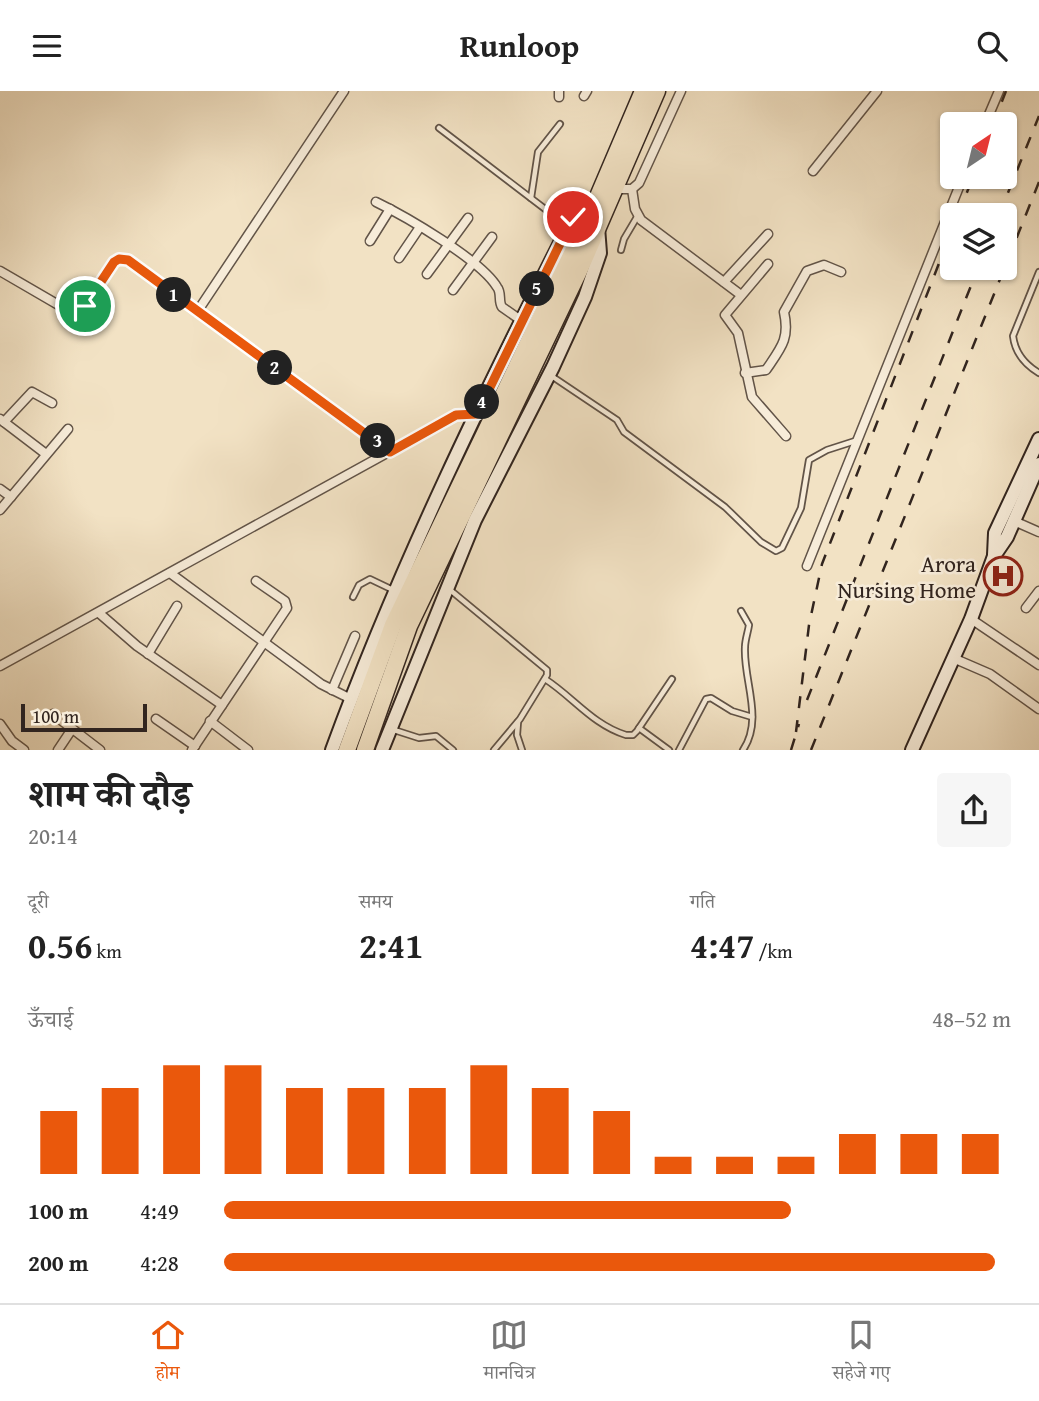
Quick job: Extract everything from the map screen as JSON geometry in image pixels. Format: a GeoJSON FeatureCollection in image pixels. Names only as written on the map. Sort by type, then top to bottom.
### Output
{"type":"FeatureCollection","features":[{"type":"Feature","properties":{"kind":"highway"},"geometry":{"type":"LineString","coordinates":[[347,750],[393,625],[597,199],[643,91]]}},
{"type":"Feature","properties":{"kind":"highway"},"geometry":{"type":"LineString","coordinates":[[365,750],[409,626],[598,227],[657,91]]}},
{"type":"Feature","properties":{"kind":"street"},"geometry":{"type":"LineString","coordinates":[[197,312],[344,91]]}},
{"type":"Feature","properties":{"kind":"street"},"geometry":{"type":"LineString","coordinates":[[614,189],[632,190],[639,183],[681,91]]}},
{"type":"Feature","properties":{"kind":"street"},"geometry":{"type":"LineString","coordinates":[[813,171],[877,91]]}},
{"type":"Feature","properties":{"kind":"street"},"geometry":{"type":"LineString","coordinates":[[990,112],[999,91]]}},
{"type":"Feature","properties":{"kind":"street"},"geometry":{"type":"LineString","coordinates":[[807,566],[958,189]]}},
{"type":"Feature","properties":{"kind":"street"},"geometry":{"type":"LineString","coordinates":[[632,190],[638,217],[741,295]]}},
{"type":"Feature","properties":{"kind":"street"},"geometry":{"type":"LineString","coordinates":[[332,750],[417,538],[568,226],[583,206],[597,199]]}},
{"type":"Feature","properties":{"kind":"street"},"geometry":{"type":"LineString","coordinates":[[376,202],[448,244],[472,263],[498,287],[502,307],[522,321]]}},
{"type":"Feature","properties":{"kind":"street"},"geometry":{"type":"LineString","coordinates":[[370,241],[390,209]]}},
{"type":"Feature","properties":{"kind":"street"},"geometry":{"type":"LineString","coordinates":[[427,274],[468,218]]}},
{"type":"Feature","properties":{"kind":"street"},"geometry":{"type":"LineString","coordinates":[[399,258],[420,227]]}},
{"type":"Feature","properties":{"kind":"street"},"geometry":{"type":"LineString","coordinates":[[382,750],[475,520],[549,374],[596,268],[600,253],[598,227]]}},
{"type":"Feature","properties":{"kind":"street"},"geometry":{"type":"LineString","coordinates":[[724,282],[768,234]]}},
{"type":"Feature","properties":{"kind":"street"},"geometry":{"type":"LineString","coordinates":[[453,290],[492,237]]}},
{"type":"Feature","properties":{"kind":"street"},"geometry":{"type":"LineString","coordinates":[[0,271],[74,314],[85,306],[114,262],[123,259],[390,452]]}},
{"type":"Feature","properties":{"kind":"street"},"geometry":{"type":"LineString","coordinates":[[768,264],[725,315],[738,333],[752,397],[786,436]]}},
{"type":"Feature","properties":{"kind":"street"},"geometry":{"type":"LineString","coordinates":[[745,373],[766,370],[785,339],[788,329],[784,312],[807,271],[824,265],[841,272]]}},
{"type":"Feature","properties":{"kind":"street"},"geometry":{"type":"LineString","coordinates":[[46,454],[2,420],[32,392],[52,403]]}},
{"type":"Feature","properties":{"kind":"street"},"geometry":{"type":"LineString","coordinates":[[0,665],[456,415],[477,414]]}},
{"type":"Feature","properties":{"kind":"street"},"geometry":{"type":"LineString","coordinates":[[0,510],[68,429]]}},
{"type":"Feature","properties":{"kind":"street"},"geometry":{"type":"LineString","coordinates":[[994,556],[995,533],[1039,439]]}},
{"type":"Feature","properties":{"kind":"street"},"geometry":{"type":"LineString","coordinates":[[912,750],[971,619],[994,556],[1014,521],[1039,464]]}},
{"type":"Feature","properties":{"kind":"street"},"geometry":{"type":"LineString","coordinates":[[0,489],[11,497]]}},
{"type":"Feature","properties":{"kind":"street"},"geometry":{"type":"LineString","coordinates":[[1014,521],[1039,532]]}},
{"type":"Feature","properties":{"kind":"street"},"geometry":{"type":"LineString","coordinates":[[170,573],[264,644],[332,690],[351,699]]}},
{"type":"Feature","properties":{"kind":"street"},"geometry":{"type":"LineString","coordinates":[[156,719],[193,748],[264,644],[287,605],[256,581]]}},
{"type":"Feature","properties":{"kind":"street"},"geometry":{"type":"LineString","coordinates":[[1026,608],[1039,591]]}},
{"type":"Feature","properties":{"kind":"street"},"geometry":{"type":"LineString","coordinates":[[148,654],[177,606]]}},
{"type":"Feature","properties":{"kind":"street"},"geometry":{"type":"LineString","coordinates":[[99,613],[148,654],[222,705]]}},
{"type":"Feature","properties":{"kind":"street"},"geometry":{"type":"LineString","coordinates":[[971,619],[1039,665]]}},
{"type":"Feature","properties":{"kind":"street"},"geometry":{"type":"LineString","coordinates":[[332,690],[355,636]]}},
{"type":"Feature","properties":{"kind":"street"},"geometry":{"type":"LineString","coordinates":[[953,658],[990,674],[1039,709]]}},
{"type":"Feature","properties":{"kind":"street"},"geometry":{"type":"LineString","coordinates":[[52,714],[100,750]]}},
{"type":"Feature","properties":{"kind":"street"},"geometry":{"type":"LineString","coordinates":[[210,721],[248,750]]}},
{"type":"Feature","properties":{"kind":"street"},"geometry":{"type":"LineString","coordinates":[[0,725],[12,741],[24,750]]}},
{"type":"Feature","properties":{"kind":"street"},"geometry":{"type":"LineString","coordinates":[[58,750],[72,729]]}},
{"type":"Feature","properties":{"kind":"lane"},"geometry":{"type":"LineString","coordinates":[[531,198],[538,152],[560,124]]}},
{"type":"Feature","properties":{"kind":"lane"},"geometry":{"type":"LineString","coordinates":[[439,128],[568,226]]}},
{"type":"Feature","properties":{"kind":"lane"},"geometry":{"type":"LineString","coordinates":[[621,250],[624,239],[638,217]]}},
{"type":"Feature","properties":{"kind":"lane"},"geometry":{"type":"LineString","coordinates":[[1039,272],[1013,336],[1014,347],[1020,357],[1039,373]]}},
{"type":"Feature","properties":{"kind":"lane"},"geometry":{"type":"LineString","coordinates":[[549,374],[617,420],[624,432],[725,507],[761,542],[776,551],[782,548],[801,508],[809,460],[827,450],[857,441]]}},
{"type":"Feature","properties":{"kind":"lane"},"geometry":{"type":"LineString","coordinates":[[353,597],[359,585],[370,579],[396,591]]}},
{"type":"Feature","properties":{"kind":"lane"},"geometry":{"type":"LineString","coordinates":[[448,588],[547,670],[545,679],[518,721],[494,750]]}},
{"type":"Feature","properties":{"kind":"lane"},"geometry":{"type":"LineString","coordinates":[[741,611],[749,625],[745,646],[752,717],[751,731],[743,750]]}},
{"type":"Feature","properties":{"kind":"lane"},"geometry":{"type":"LineString","coordinates":[[545,679],[571,698],[585,714],[618,733],[633,735],[672,679]]}},
{"type":"Feature","properties":{"kind":"lane"},"geometry":{"type":"LineString","coordinates":[[679,750],[706,699],[711,698],[732,711],[752,717]]}},
{"type":"Feature","properties":{"kind":"lane"},"geometry":{"type":"LineString","coordinates":[[518,721],[517,735],[522,750]]}},
{"type":"Feature","properties":{"kind":"lane"},"geometry":{"type":"LineString","coordinates":[[639,728],[669,750]]}},
{"type":"Feature","properties":{"kind":"lane"},"geometry":{"type":"LineString","coordinates":[[390,729],[411,737],[436,736],[453,750]]}},
{"type":"Feature","properties":{"kind":"building"},"geometry":{"type":"Polygon","coordinates":[[[994,565],[1016,576],[1011,585],[989,574],[994,565]]]}},
{"type":"Feature","properties":{"kind":"railway"},"geometry":{"type":"LineString","coordinates":[[998,112],[1006,91]]}},
{"type":"Feature","properties":{"kind":"railway"},"geometry":{"type":"LineString","coordinates":[[1004,203],[1039,116]]}},
{"type":"Feature","properties":{"kind":"railway"},"geometry":{"type":"LineString","coordinates":[[811,750],[1039,182]]}},
{"type":"Feature","properties":{"kind":"railway"},"geometry":{"type":"LineString","coordinates":[[963,203],[968,189]]}},
{"type":"Feature","properties":{"kind":"railway"},"geometry":{"type":"LineString","coordinates":[[796,732],[809,625],[822,564],[940,261]]}},
{"type":"Feature","properties":{"kind":"railway"},"geometry":{"type":"LineString","coordinates":[[807,700],[973,280]]}},
{"type":"Feature","properties":{"kind":"railway"},"geometry":{"type":"LineString","coordinates":[[791,750],[799,724]]}},
{"type":"Feature","properties":{"kind":"place","name":"Arora Nursing Home"},"geometry":{"type":"Point","coordinates":[1003,576]}},
{"type":"Feature","properties":{"kind":"route"},"geometry":{"type":"LineString","coordinates":[[85,306],[114,262],[119,259],[128,260],[390,452],[460,413],[477,414],[573,217]]}}]}
